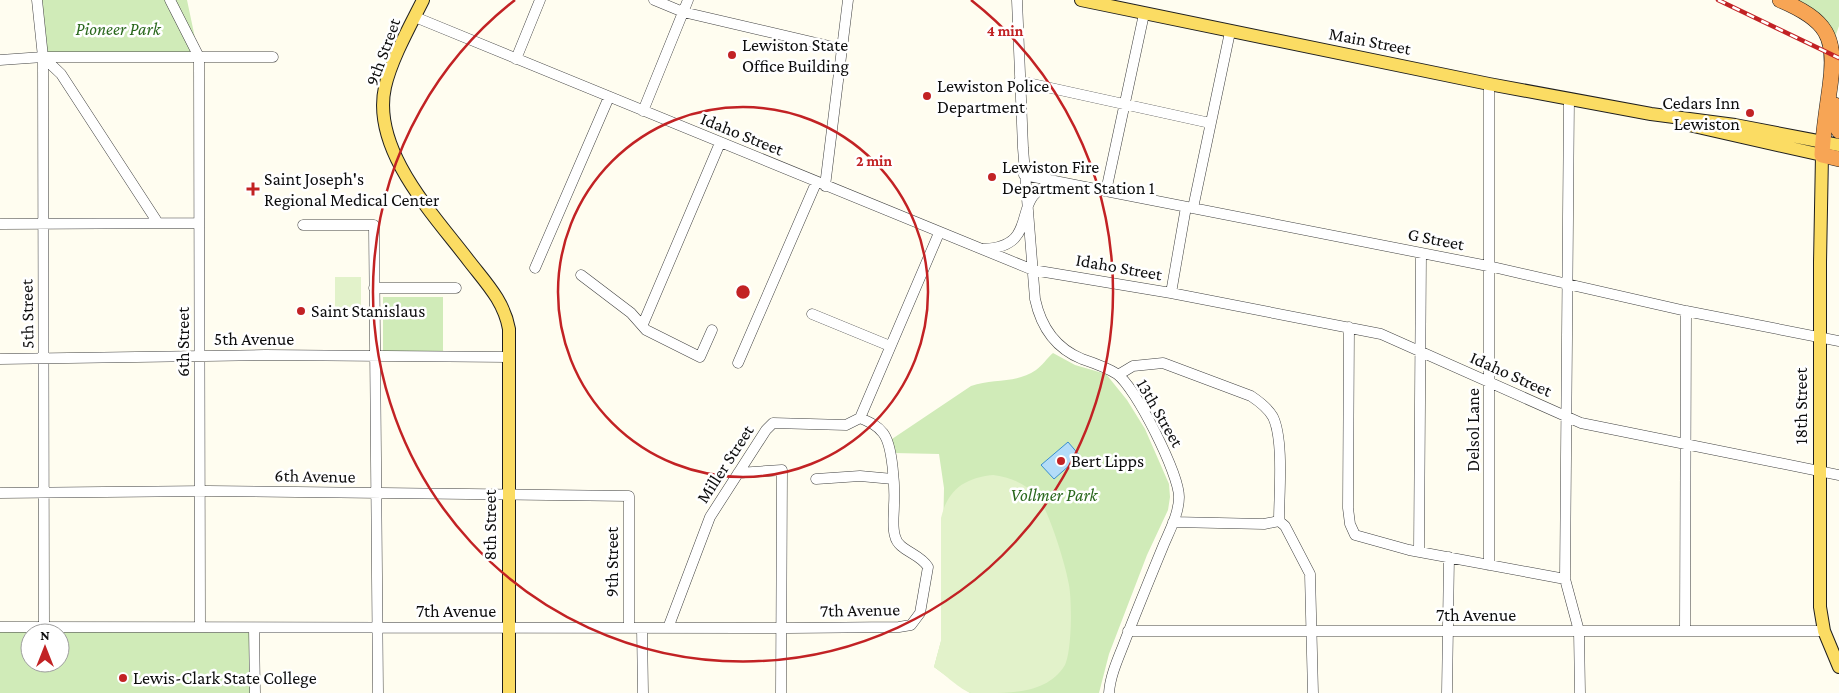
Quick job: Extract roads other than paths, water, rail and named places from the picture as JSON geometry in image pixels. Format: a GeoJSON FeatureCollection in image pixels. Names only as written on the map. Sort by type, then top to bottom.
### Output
{"type":"FeatureCollection","features":[{"type":"Feature","properties":{"kind":"highway"},"geometry":{"type":"LineString","coordinates":[[1780,0],[1816,20],[1835,40],[1823,149]]}},
{"type":"Feature","properties":{"kind":"highway"},"geometry":{"type":"LineString","coordinates":[[1833,64],[1837,90],[1835,121],[1839,131]]}},
{"type":"Feature","properties":{"kind":"highway","name":"Main Street"},"geometry":{"type":"LineString","coordinates":[[1823,149],[1839,159]]}},
{"type":"Feature","properties":{"kind":"main road","name":"9th Street"},"geometry":{"type":"LineString","coordinates":[[423,0],[384,88],[384,119],[390,145],[415,190],[503,306],[509,329],[509,357]]}},
{"type":"Feature","properties":{"kind":"main road","name":"Main Street"},"geometry":{"type":"LineString","coordinates":[[1081,0],[1489,84],[1651,114],[1720,133],[1823,149],[1839,145]]}},
{"type":"Feature","properties":{"kind":"main road","name":"18th Street"},"geometry":{"type":"LineString","coordinates":[[1823,149],[1819,337],[1820,607],[1824,631],[1839,667]]}},
{"type":"Feature","properties":{"kind":"main road","name":"8th Street"},"geometry":{"type":"LineString","coordinates":[[509,357],[507,494],[509,693]]}},
{"type":"Feature","properties":{"kind":"street","name":"5th Street"},"geometry":{"type":"LineString","coordinates":[[37,0],[43,57],[44,623]]}},
{"type":"Feature","properties":{"kind":"street"},"geometry":{"type":"LineString","coordinates":[[170,0],[198,57]]}},
{"type":"Feature","properties":{"kind":"street"},"geometry":{"type":"LineString","coordinates":[[516,59],[540,0]]}},
{"type":"Feature","properties":{"kind":"street"},"geometry":{"type":"LineString","coordinates":[[654,0],[683,12],[842,49]]}},
{"type":"Feature","properties":{"kind":"street"},"geometry":{"type":"LineString","coordinates":[[642,111],[688,0]]}},
{"type":"Feature","properties":{"kind":"street"},"geometry":{"type":"LineString","coordinates":[[738,363],[821,184],[848,0]]}},
{"type":"Feature","properties":{"kind":"street","name":"13th Street"},"geometry":{"type":"LineString","coordinates":[[1016,0],[1024,176],[1038,312],[1050,334],[1071,353],[1118,375],[1135,395],[1175,476],[1179,500],[1173,522],[1128,631],[1111,678],[1109,693]]}},
{"type":"Feature","properties":{"kind":"street"},"geometry":{"type":"LineString","coordinates":[[1106,191],[1144,14]]}},
{"type":"Feature","properties":{"kind":"street","name":"Idaho Street"},"geometry":{"type":"LineString","coordinates":[[415,17],[1033,270],[1171,293],[1381,334],[1581,423],[1839,475]]}},
{"type":"Feature","properties":{"kind":"street"},"geometry":{"type":"LineString","coordinates":[[1171,293],[1230,32]]}},
{"type":"Feature","properties":{"kind":"street"},"geometry":{"type":"LineString","coordinates":[[43,57],[61,74],[158,224]]}},
{"type":"Feature","properties":{"kind":"street"},"geometry":{"type":"LineString","coordinates":[[0,60],[43,57],[273,57]]}},
{"type":"Feature","properties":{"kind":"street","name":"6th Street"},"geometry":{"type":"LineString","coordinates":[[198,57],[200,627]]}},
{"type":"Feature","properties":{"kind":"street"},"geometry":{"type":"LineString","coordinates":[[1019,81],[1210,123]]}},
{"type":"Feature","properties":{"kind":"street","name":"Delsol Lane"},"geometry":{"type":"LineString","coordinates":[[1489,84],[1489,565]]}},
{"type":"Feature","properties":{"kind":"street"},"geometry":{"type":"LineString","coordinates":[[535,268],[609,97]]}},
{"type":"Feature","properties":{"kind":"street"},"geometry":{"type":"LineString","coordinates":[[1569,98],[1565,579],[1578,631],[1580,693]]}},
{"type":"Feature","properties":{"kind":"street"},"geometry":{"type":"LineString","coordinates":[[643,324],[720,143]]}},
{"type":"Feature","properties":{"kind":"street","name":"G Street"},"geometry":{"type":"LineString","coordinates":[[1024,176],[1421,252],[1567,282],[1584,288],[1686,310],[1839,341]]}},
{"type":"Feature","properties":{"kind":"street"},"geometry":{"type":"LineString","coordinates":[[979,249],[1002,246],[1012,242],[1024,225],[1027,204],[1039,189],[1063,183]]}},
{"type":"Feature","properties":{"kind":"street"},"geometry":{"type":"LineString","coordinates":[[0,224],[199,223]]}},
{"type":"Feature","properties":{"kind":"street"},"geometry":{"type":"LineString","coordinates":[[303,225],[374,225],[378,693]]}},
{"type":"Feature","properties":{"kind":"street"},"geometry":{"type":"LineString","coordinates":[[816,479],[860,476],[893,479],[884,434],[872,423],[860,418],[939,233]]}},
{"type":"Feature","properties":{"kind":"street"},"geometry":{"type":"LineString","coordinates":[[1419,552],[1421,252]]}},
{"type":"Feature","properties":{"kind":"street"},"geometry":{"type":"LineString","coordinates":[[581,275],[643,324],[646,330],[700,357],[712,330]]}},
{"type":"Feature","properties":{"kind":"street"},"geometry":{"type":"LineString","coordinates":[[374,288],[456,288]]}},
{"type":"Feature","properties":{"kind":"street"},"geometry":{"type":"LineString","coordinates":[[1685,631],[1686,310]]}},
{"type":"Feature","properties":{"kind":"street"},"geometry":{"type":"LineString","coordinates":[[812,314],[890,346]]}},
{"type":"Feature","properties":{"kind":"street"},"geometry":{"type":"LineString","coordinates":[[1349,327],[1348,508],[1352,532],[1360,537],[1419,552],[1565,579]]}},
{"type":"Feature","properties":{"kind":"street","name":"5th Avenue"},"geometry":{"type":"LineString","coordinates":[[0,359],[198,356],[509,357]]}},
{"type":"Feature","properties":{"kind":"street"},"geometry":{"type":"LineString","coordinates":[[1118,375],[1133,366],[1163,363],[1260,402],[1273,419],[1277,433],[1279,521],[1285,526],[1310,574],[1313,631],[1313,693]]}},
{"type":"Feature","properties":{"kind":"street","name":"Miller Street"},"geometry":{"type":"LineString","coordinates":[[668,628],[707,524],[766,430],[773,423],[846,425],[860,418]]}},
{"type":"Feature","properties":{"kind":"street"},"geometry":{"type":"LineString","coordinates":[[738,473],[782,470],[781,693]]}},
{"type":"Feature","properties":{"kind":"street","name":"7th Avenue"},"geometry":{"type":"LineString","coordinates":[[70,627],[781,628],[899,627],[911,625],[920,613],[928,567],[919,556],[898,542],[895,536],[893,479]]}},
{"type":"Feature","properties":{"kind":"street","name":"6th Avenue"},"geometry":{"type":"LineString","coordinates":[[0,492],[200,491],[629,496]]}},
{"type":"Feature","properties":{"kind":"street","name":"9th Street"},"geometry":{"type":"LineString","coordinates":[[629,496],[629,628]]}},
{"type":"Feature","properties":{"kind":"street"},"geometry":{"type":"LineString","coordinates":[[1173,522],[1264,524],[1279,521]]}},
{"type":"Feature","properties":{"kind":"street"},"geometry":{"type":"LineString","coordinates":[[1447,693],[1446,631],[1449,557]]}},
{"type":"Feature","properties":{"kind":"street","name":"7th Avenue"},"geometry":{"type":"LineString","coordinates":[[0,627],[20,627]]}},
{"type":"Feature","properties":{"kind":"street"},"geometry":{"type":"LineString","coordinates":[[254,628],[254,693]]}},
{"type":"Feature","properties":{"kind":"street"},"geometry":{"type":"LineString","coordinates":[[642,628],[643,693]]}},
{"type":"Feature","properties":{"kind":"street","name":"7th Avenue"},"geometry":{"type":"LineString","coordinates":[[1128,631],[1824,631]]}},
{"type":"Feature","properties":{"kind":"water","name":"Bert Lipps"},"geometry":{"type":"Polygon","coordinates":[[[1068,442],[1080,456],[1054,479],[1041,465],[1068,442]]]}},
{"type":"Feature","properties":{"kind":"railway"},"geometry":{"type":"LineString","coordinates":[[1718,0],[1839,58]]}},
{"type":"Feature","properties":{"kind":"place","name":"Lewiston State Office Building"},"geometry":{"type":"Point","coordinates":[732,55]}},
{"type":"Feature","properties":{"kind":"place","name":"Lewiston Police Department"},"geometry":{"type":"Point","coordinates":[927,96]}},
{"type":"Feature","properties":{"kind":"place","name":"Cedars Inn Lewiston"},"geometry":{"type":"Point","coordinates":[1750,113]}},
{"type":"Feature","properties":{"kind":"place","name":"Lewiston Fire Department Station 1"},"geometry":{"type":"Point","coordinates":[992,177]}},
{"type":"Feature","properties":{"kind":"place","name":"Saint Joseph's Regional Medical Center"},"geometry":{"type":"Point","coordinates":[253,189]}},
{"type":"Feature","properties":{"kind":"place","name":"Saint Stanislaus"},"geometry":{"type":"Point","coordinates":[301,311]}},
{"type":"Feature","properties":{"kind":"place","name":"Bert Lipps"},"geometry":{"type":"Point","coordinates":[1061,461]}},
{"type":"Feature","properties":{"kind":"place","name":"Lewis-Clark State College"},"geometry":{"type":"Point","coordinates":[123,678]}},
{"type":"Feature","properties":{"kind":"park label","name":"Pioneer Park"},"geometry":{"type":"Point","coordinates":[118,29]}},
{"type":"Feature","properties":{"kind":"park label","name":"Vollmer Park"},"geometry":{"type":"Point","coordinates":[1054,495]}}]}
